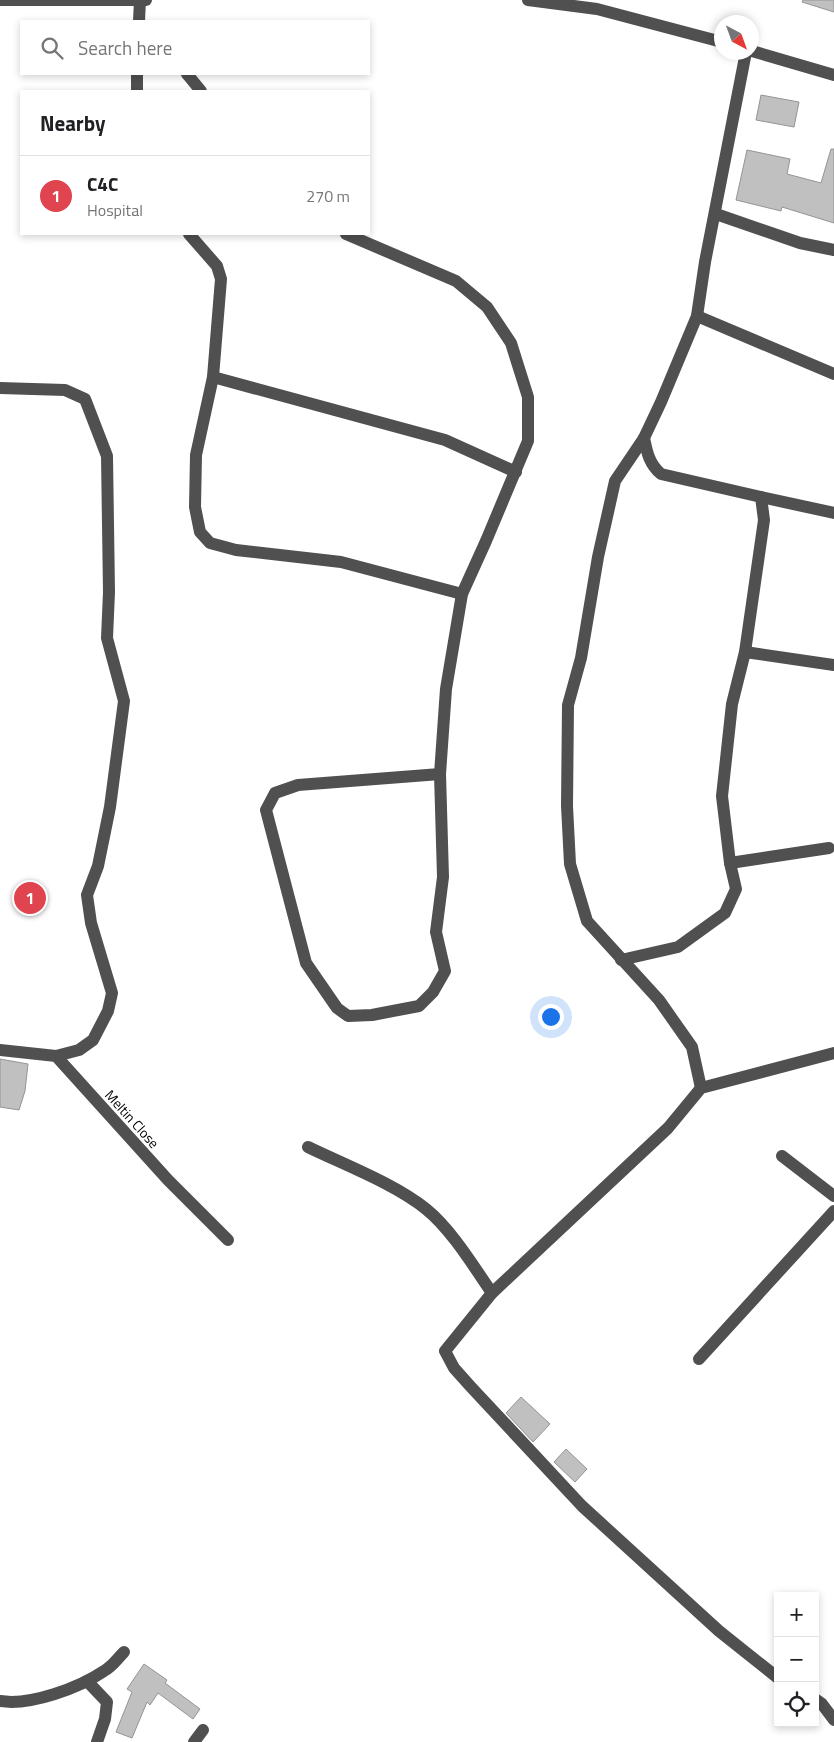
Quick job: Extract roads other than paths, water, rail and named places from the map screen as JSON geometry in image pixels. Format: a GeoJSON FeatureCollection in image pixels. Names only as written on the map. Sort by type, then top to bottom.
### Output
{"type":"FeatureCollection","features":[{"type":"Feature","properties":{"kind":"street"},"geometry":{"type":"LineString","coordinates":[[0,0],[146,0]]}},
{"type":"Feature","properties":{"kind":"street"},"geometry":{"type":"LineString","coordinates":[[139,20],[140,0]]}},
{"type":"Feature","properties":{"kind":"street"},"geometry":{"type":"LineString","coordinates":[[528,0],[597,9],[714,40]]}},
{"type":"Feature","properties":{"kind":"street"},"geometry":{"type":"LineString","coordinates":[[759,53],[834,74]]}},
{"type":"Feature","properties":{"kind":"street"},"geometry":{"type":"LineString","coordinates":[[701,1088],[692,1047],[659,1000],[621,960],[588,921],[570,864],[567,806],[568,705],[581,658],[598,556],[615,481],[644,438],[697,316],[705,262],[716,214],[745,60]]}},
{"type":"Feature","properties":{"kind":"street"},"geometry":{"type":"LineString","coordinates":[[136,75],[137,90]]}},
{"type":"Feature","properties":{"kind":"street"},"geometry":{"type":"LineString","coordinates":[[188,75],[201,90]]}},
{"type":"Feature","properties":{"kind":"street"},"geometry":{"type":"LineString","coordinates":[[716,214],[800,243],[834,250]]}},
{"type":"Feature","properties":{"kind":"street"},"geometry":{"type":"LineString","coordinates":[[191,235],[217,266],[221,279],[213,377],[196,455],[195,508],[200,532],[210,543],[236,550],[341,562],[462,594]]}},
{"type":"Feature","properties":{"kind":"street"},"geometry":{"type":"LineString","coordinates":[[348,235],[456,281],[487,307],[511,343],[528,397],[528,441],[462,594],[446,689],[440,774],[443,877],[436,932],[445,971],[433,992],[418,1006],[372,1016],[348,1016],[337,1008],[306,962],[266,810],[275,793],[298,785],[440,774]]}},
{"type":"Feature","properties":{"kind":"street"},"geometry":{"type":"LineString","coordinates":[[697,316],[834,374]]}},
{"type":"Feature","properties":{"kind":"street"},"geometry":{"type":"LineString","coordinates":[[213,377],[445,440],[516,472]]}},
{"type":"Feature","properties":{"kind":"street"},"geometry":{"type":"LineString","coordinates":[[0,388],[65,390],[85,399],[107,456],[109,592],[107,638],[124,701],[106,827],[98,866],[87,895],[91,923],[112,993],[108,1011],[93,1040],[79,1050],[56,1056],[0,1050]]}},
{"type":"Feature","properties":{"kind":"street"},"geometry":{"type":"LineString","coordinates":[[644,438],[649,459],[654,468],[661,474],[834,513]]}},
{"type":"Feature","properties":{"kind":"street"},"geometry":{"type":"LineString","coordinates":[[621,960],[678,947],[726,913],[736,889],[730,863],[722,796],[732,704],[745,652],[764,520],[761,497]]}},
{"type":"Feature","properties":{"kind":"street"},"geometry":{"type":"LineString","coordinates":[[745,652],[834,664]]}},
{"type":"Feature","properties":{"kind":"street"},"geometry":{"type":"LineString","coordinates":[[730,863],[829,848]]}},
{"type":"Feature","properties":{"kind":"street"},"geometry":{"type":"LineString","coordinates":[[774,1675],[719,1631],[582,1506],[454,1368],[445,1351],[492,1293],[648,1148],[668,1128],[701,1088],[834,1053]]}},
{"type":"Feature","properties":{"kind":"street","name":"Meltin Close"},"geometry":{"type":"LineString","coordinates":[[56,1056],[168,1180],[228,1240]]}},
{"type":"Feature","properties":{"kind":"street"},"geometry":{"type":"LineString","coordinates":[[308,1147],[384,1184],[428,1210],[460,1247],[492,1293]]}},
{"type":"Feature","properties":{"kind":"street"},"geometry":{"type":"LineString","coordinates":[[782,1156],[834,1196]]}},
{"type":"Feature","properties":{"kind":"street"},"geometry":{"type":"LineString","coordinates":[[699,1359],[834,1212]]}},
{"type":"Feature","properties":{"kind":"street"},"geometry":{"type":"LineString","coordinates":[[0,1701],[13,1703],[32,1700],[87,1681],[106,1670],[124,1652]]}},
{"type":"Feature","properties":{"kind":"street"},"geometry":{"type":"LineString","coordinates":[[87,1681],[107,1702],[105,1719],[97,1742]]}},
{"type":"Feature","properties":{"kind":"street"},"geometry":{"type":"LineString","coordinates":[[819,1702],[834,1720]]}},
{"type":"Feature","properties":{"kind":"street"},"geometry":{"type":"LineString","coordinates":[[194,1742],[203,1730]]}},
{"type":"Feature","properties":{"kind":"place","name":"C4C"},"geometry":{"type":"Point","coordinates":[30,898]}}]}
